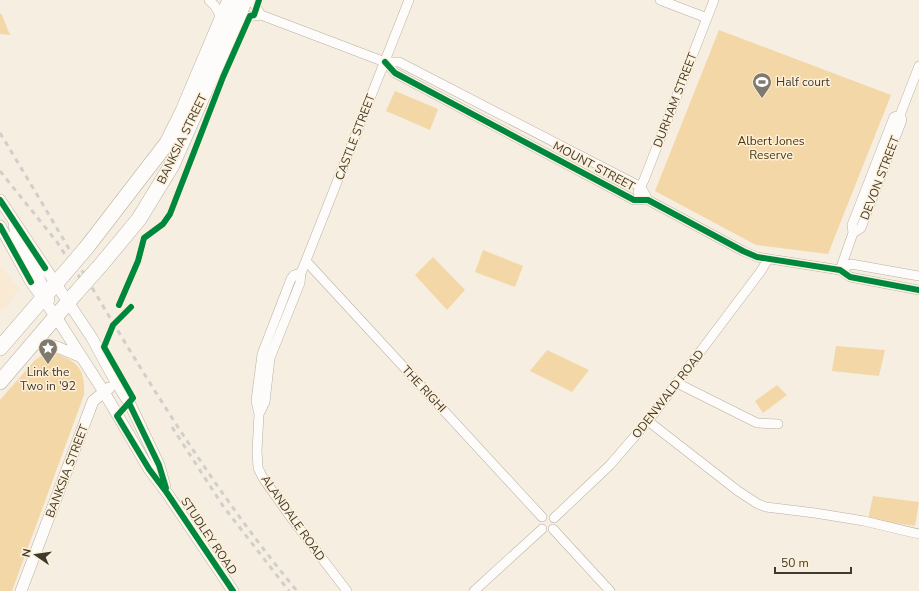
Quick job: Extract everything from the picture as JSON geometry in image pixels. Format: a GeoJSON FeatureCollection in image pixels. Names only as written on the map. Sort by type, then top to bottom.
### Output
{"type":"FeatureCollection","features":[{"type":"Feature","properties":{"kind":"highway","name":"BANKSIA STREET"},"geometry":{"type":"LineString","coordinates":[[0,382],[100,266],[139,218],[172,165],[229,21],[230,0]]}},
{"type":"Feature","properties":{"kind":"highway","name":"BANKSIA STREET"},"geometry":{"type":"LineString","coordinates":[[0,348],[87,247],[167,143],[229,21],[245,0]]}},
{"type":"Feature","properties":{"kind":"street"},"geometry":{"type":"LineString","coordinates":[[209,0],[229,21],[262,15],[252,0]]}},
{"type":"Feature","properties":{"kind":"street","name":"CASTLE STREET"},"geometry":{"type":"LineString","coordinates":[[259,414],[256,401],[262,354],[291,279],[294,275],[301,273],[306,261],[409,0]]}},
{"type":"Feature","properties":{"kind":"street"},"geometry":{"type":"LineString","coordinates":[[660,0],[707,18]]}},
{"type":"Feature","properties":{"kind":"street","name":"DURHAM STREET"},"geometry":{"type":"LineString","coordinates":[[634,200],[641,188],[714,0]]}},
{"type":"Feature","properties":{"kind":"street","name":"MOUNT STREET"},"geometry":{"type":"LineString","coordinates":[[262,15],[385,62],[399,62],[641,188],[648,200]]}},
{"type":"Feature","properties":{"kind":"street","name":"MOUNT STREET"},"geometry":{"type":"LineString","coordinates":[[385,62],[395,73],[634,200],[648,200],[743,251],[768,259],[840,270],[850,277],[919,290]]}},
{"type":"Feature","properties":{"kind":"street","name":"DEVON STREET"},"geometry":{"type":"LineString","coordinates":[[840,270],[853,233],[861,228],[899,117],[919,66]]}},
{"type":"Feature","properties":{"kind":"street","name":"STUDLEY ROAD"},"geometry":{"type":"LineString","coordinates":[[0,200],[13,220],[31,282],[52,288],[72,298],[116,382],[130,404],[159,465],[167,494]]}},
{"type":"Feature","properties":{"kind":"street","name":"STUDLEY ROAD"},"geometry":{"type":"LineString","coordinates":[[0,226],[18,241],[52,288],[56,317],[79,356],[104,392],[149,469],[233,591]]}},
{"type":"Feature","properties":{"kind":"street","name":"ODENWALD ROAD"},"geometry":{"type":"LineString","coordinates":[[554,518],[610,465],[648,421],[761,271],[768,259]]}},
{"type":"Feature","properties":{"kind":"street","name":"THE RIGHI"},"geometry":{"type":"LineString","coordinates":[[306,261],[542,517]]}},
{"type":"Feature","properties":{"kind":"street","name":"MOUNT STREET"},"geometry":{"type":"LineString","coordinates":[[840,270],[851,264],[919,276]]}},
{"type":"Feature","properties":{"kind":"street"},"geometry":{"type":"LineString","coordinates":[[35,341],[57,347],[79,356]]}},
{"type":"Feature","properties":{"kind":"street","name":"BANKSIA STREET"},"geometry":{"type":"LineString","coordinates":[[21,591],[93,401],[116,382]]}},
{"type":"Feature","properties":{"kind":"street"},"geometry":{"type":"LineString","coordinates":[[677,383],[757,423],[778,424]]}},
{"type":"Feature","properties":{"kind":"street","name":"ALANDALE ROAD"},"geometry":{"type":"LineString","coordinates":[[259,414],[257,451],[258,468],[262,478],[334,576],[347,591]]}},
{"type":"Feature","properties":{"kind":"street"},"geometry":{"type":"LineString","coordinates":[[648,421],[738,491],[758,504],[766,507],[857,520],[919,534]]}},
{"type":"Feature","properties":{"kind":"street"},"geometry":{"type":"LineString","coordinates":[[548,515],[554,518],[556,524],[553,529],[547,532],[542,529],[540,523],[542,517],[548,515]]}},
{"type":"Feature","properties":{"kind":"street"},"geometry":{"type":"LineString","coordinates":[[474,591],[542,529]]}},
{"type":"Feature","properties":{"kind":"street"},"geometry":{"type":"LineString","coordinates":[[553,529],[610,591]]}},
{"type":"Feature","properties":{"kind":"shaded area"},"geometry":{"type":"Polygon","coordinates":[[[0,266],[19,288],[6,309],[3,307],[0,312],[0,266]]]}},
{"type":"Feature","properties":{"kind":"green space"},"geometry":{"type":"Polygon","coordinates":[[[0,13],[2,15],[10,35],[0,34],[0,13]]]}},
{"type":"Feature","properties":{"kind":"green space","name":"Albert Jones Reserve"},"geometry":{"type":"Polygon","coordinates":[[[719,30],[891,95],[828,254],[756,245],[655,191],[719,30]]]}},
{"type":"Feature","properties":{"kind":"green space"},"geometry":{"type":"Polygon","coordinates":[[[395,91],[438,109],[430,130],[386,111],[395,91]]]}},
{"type":"Feature","properties":{"kind":"green space"},"geometry":{"type":"Polygon","coordinates":[[[483,250],[523,266],[515,287],[475,272],[483,250]]]}},
{"type":"Feature","properties":{"kind":"green space"},"geometry":{"type":"Polygon","coordinates":[[[433,257],[465,290],[447,310],[415,275],[433,257]]]}},
{"type":"Feature","properties":{"kind":"green space"},"geometry":{"type":"Polygon","coordinates":[[[836,346],[885,350],[879,376],[832,371],[836,346]]]}},
{"type":"Feature","properties":{"kind":"green space"},"geometry":{"type":"Polygon","coordinates":[[[547,350],[589,370],[572,392],[530,371],[547,350]]]}},
{"type":"Feature","properties":{"kind":"green space"},"geometry":{"type":"Polygon","coordinates":[[[49,351],[65,357],[77,365],[83,377],[84,395],[12,591],[0,591],[0,400],[35,360],[49,351]]]}},
{"type":"Feature","properties":{"kind":"green space"},"geometry":{"type":"Polygon","coordinates":[[[777,385],[787,395],[763,413],[755,401],[777,385]]]}},
{"type":"Feature","properties":{"kind":"green space"},"geometry":{"type":"Polygon","coordinates":[[[873,496],[919,502],[915,526],[868,519],[873,496]]]}},
{"type":"Feature","properties":{"kind":"railway"},"geometry":{"type":"LineString","coordinates":[[0,133],[105,310],[177,426],[255,538],[297,591]]}},
{"type":"Feature","properties":{"kind":"railway"},"geometry":{"type":"LineString","coordinates":[[0,171],[57,242],[86,287]]}},
{"type":"Feature","properties":{"kind":"railway"},"geometry":{"type":"LineString","coordinates":[[172,427],[223,506],[289,591]]}},
{"type":"Feature","properties":{"kind":"cycle path"},"geometry":{"type":"LineString","coordinates":[[119,305],[138,261],[144,238],[163,224],[170,214],[223,77],[250,16],[254,15],[259,0]]}},
{"type":"Feature","properties":{"kind":"cycle path"},"geometry":{"type":"LineString","coordinates":[[385,62],[395,73],[634,200],[648,200],[757,257],[840,270],[850,277],[919,290]]}},
{"type":"Feature","properties":{"kind":"cycle path"},"geometry":{"type":"LineString","coordinates":[[0,200],[45,268]]}},
{"type":"Feature","properties":{"kind":"cycle path"},"geometry":{"type":"LineString","coordinates":[[0,226],[31,282]]}},
{"type":"Feature","properties":{"kind":"cycle path"},"geometry":{"type":"LineString","coordinates":[[131,307],[113,325],[104,347],[133,398],[117,416],[149,469],[167,493],[233,591]]}},
{"type":"Feature","properties":{"kind":"cycle path"},"geometry":{"type":"LineString","coordinates":[[129,403],[159,465],[166,488]]}},
{"type":"Feature","properties":{"kind":"place","name":"Half court"},"geometry":{"type":"Point","coordinates":[762,99]}},
{"type":"Feature","properties":{"kind":"place","name":"Link the Two in '92"},"geometry":{"type":"Point","coordinates":[48,365]}}]}
